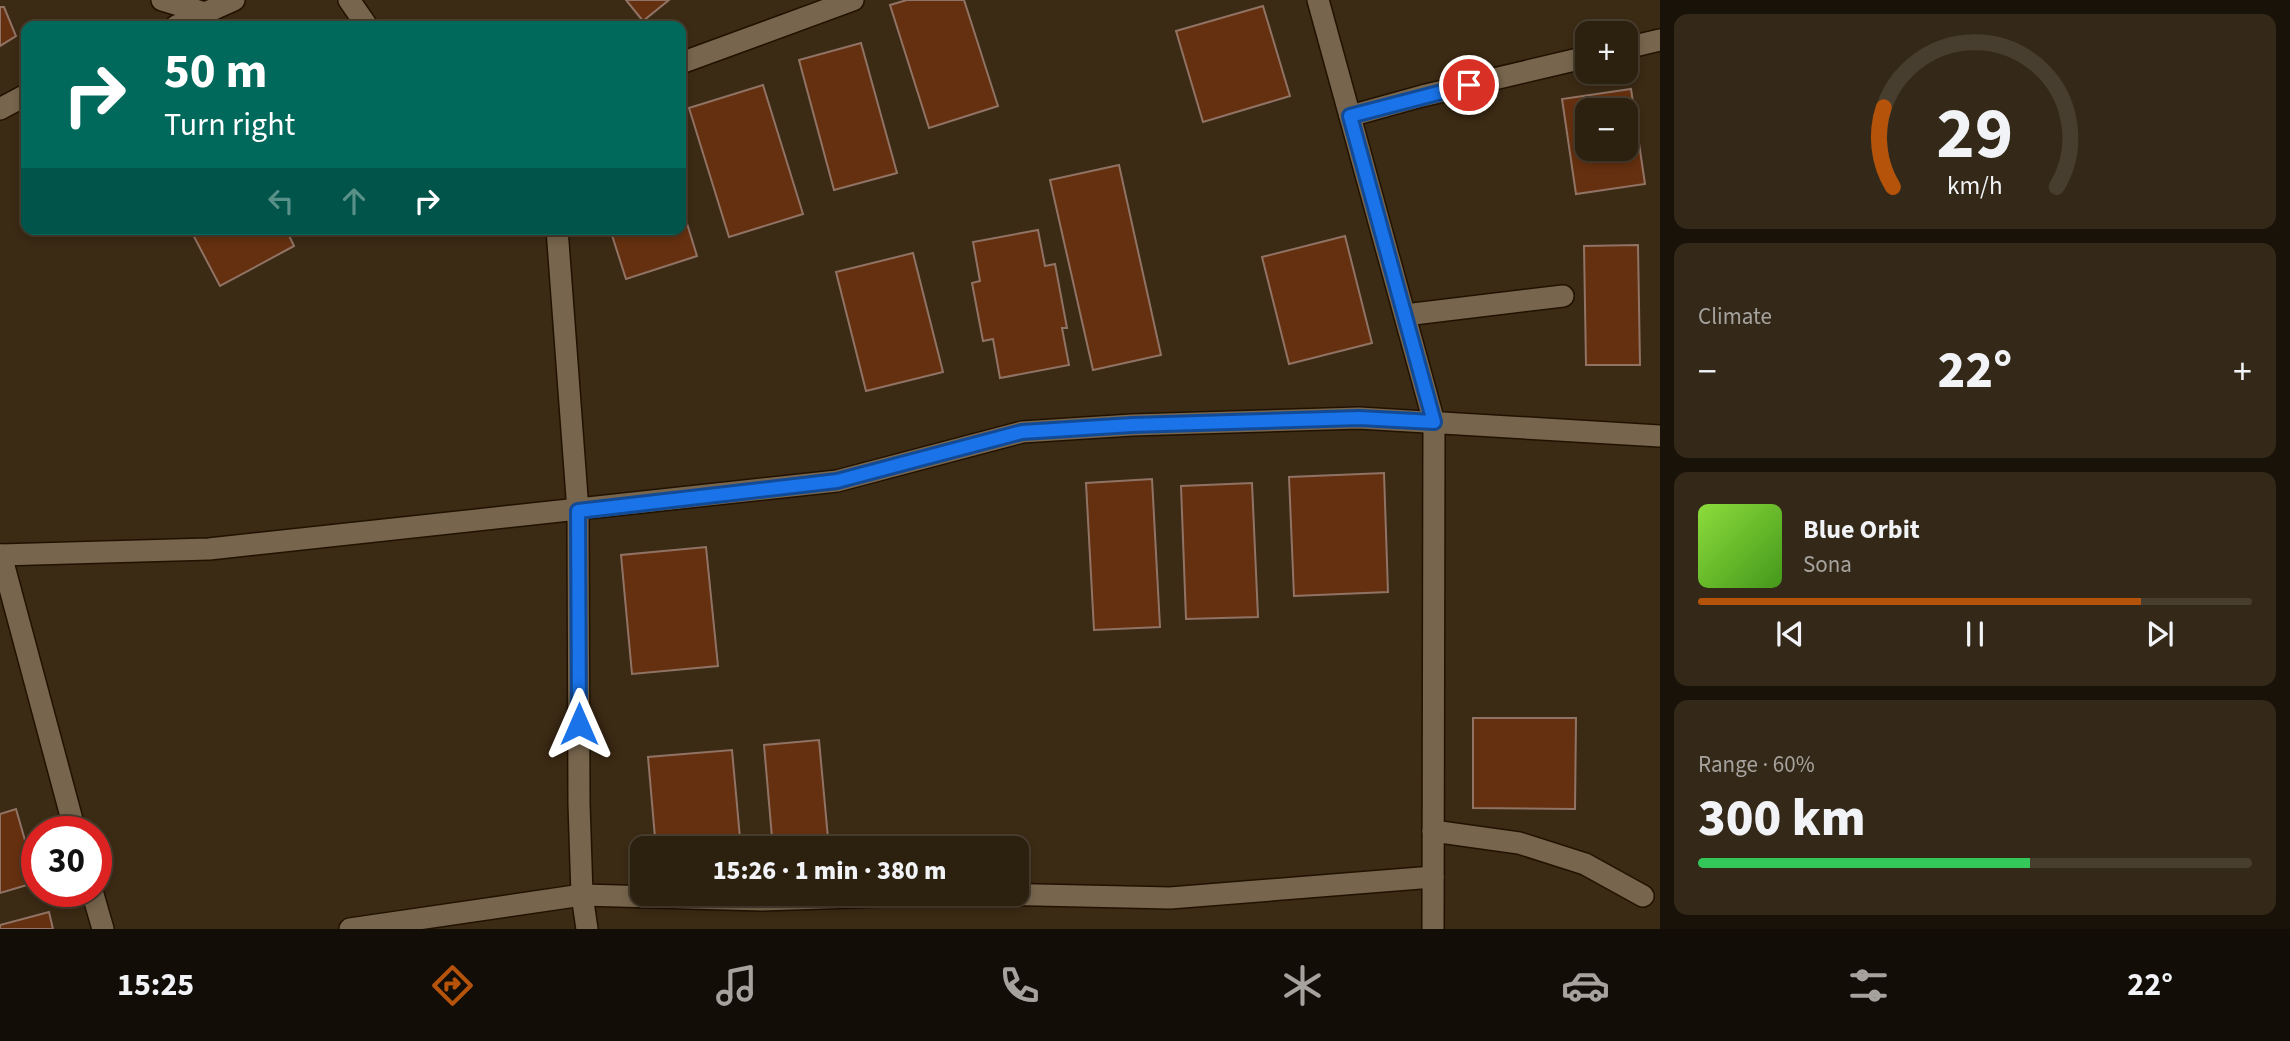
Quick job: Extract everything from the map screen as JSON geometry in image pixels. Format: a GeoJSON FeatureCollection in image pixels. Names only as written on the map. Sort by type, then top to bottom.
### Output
{"type":"FeatureCollection","features":[{"type":"Feature","properties":{"kind":"street"},"geometry":{"type":"LineString","coordinates":[[162,0],[205,13]]}},
{"type":"Feature","properties":{"kind":"street"},"geometry":{"type":"LineString","coordinates":[[187,21],[233,0]]}},
{"type":"Feature","properties":{"kind":"street"},"geometry":{"type":"LineString","coordinates":[[349,0],[364,21]]}},
{"type":"Feature","properties":{"kind":"street"},"geometry":{"type":"LineString","coordinates":[[686,61],[853,0]]}},
{"type":"Feature","properties":{"kind":"street"},"geometry":{"type":"LineString","coordinates":[[1318,0],[1434,422],[1433,929]]}},
{"type":"Feature","properties":{"kind":"street"},"geometry":{"type":"LineString","coordinates":[[1638,45],[1660,40]]}},
{"type":"Feature","properties":{"kind":"street"},"geometry":{"type":"LineString","coordinates":[[1350,116],[1575,60]]}},
{"type":"Feature","properties":{"kind":"street"},"geometry":{"type":"LineString","coordinates":[[0,109],[21,98]]}},
{"type":"Feature","properties":{"kind":"street"},"geometry":{"type":"LineString","coordinates":[[557,235],[578,511],[582,895],[587,929]]}},
{"type":"Feature","properties":{"kind":"street"},"geometry":{"type":"LineString","coordinates":[[1405,315],[1563,296]]}},
{"type":"Feature","properties":{"kind":"street"},"geometry":{"type":"LineString","coordinates":[[71,816],[1,555],[209,548],[578,511],[837,481],[1022,432],[1132,425],[1359,418],[1660,436]]}},
{"type":"Feature","properties":{"kind":"street"},"geometry":{"type":"LineString","coordinates":[[1433,831],[1519,843],[1586,864],[1643,896]]}},
{"type":"Feature","properties":{"kind":"street"},"geometry":{"type":"LineString","coordinates":[[1029,895],[1170,898],[1433,877]]}},
{"type":"Feature","properties":{"kind":"street"},"geometry":{"type":"LineString","coordinates":[[350,929],[389,926],[582,895],[630,896]]}},
{"type":"Feature","properties":{"kind":"street"},"geometry":{"type":"LineString","coordinates":[[97,907],[103,929]]}},
{"type":"Feature","properties":{"kind":"building"},"geometry":{"type":"Polygon","coordinates":[[[626,0],[669,0],[643,21],[626,0]]]}},
{"type":"Feature","properties":{"kind":"building"},"geometry":{"type":"Polygon","coordinates":[[[907,0],[964,0],[998,106],[929,128],[890,5],[907,0]]]}},
{"type":"Feature","properties":{"kind":"building"},"geometry":{"type":"Polygon","coordinates":[[[1263,6],[1290,96],[1203,122],[1176,31],[1263,6]]]}},
{"type":"Feature","properties":{"kind":"building"},"geometry":{"type":"Polygon","coordinates":[[[0,7],[4,7],[16,36],[0,46],[0,7]]]}},
{"type":"Feature","properties":{"kind":"building"},"geometry":{"type":"Polygon","coordinates":[[[861,43],[897,173],[834,190],[799,60],[861,43]]]}},
{"type":"Feature","properties":{"kind":"building"},"geometry":{"type":"Polygon","coordinates":[[[763,85],[803,214],[729,237],[689,108],[763,85]]]}},
{"type":"Feature","properties":{"kind":"building"},"geometry":{"type":"Polygon","coordinates":[[[1631,89],[1632,98],[1575,98],[1575,161],[1638,161],[1638,136],[1645,184],[1576,194],[1562,99],[1631,89]]]}},
{"type":"Feature","properties":{"kind":"building"},"geometry":{"type":"Polygon","coordinates":[[[1119,165],[1161,355],[1093,370],[1050,180],[1119,165]]]}},
{"type":"Feature","properties":{"kind":"building"},"geometry":{"type":"Polygon","coordinates":[[[686,220],[697,256],[626,279],[612,235],[686,235],[686,220]]]}},
{"type":"Feature","properties":{"kind":"building"},"geometry":{"type":"Polygon","coordinates":[[[1038,230],[1045,266],[1055,264],[1067,328],[1062,328],[1069,365],[1000,378],[993,339],[983,341],[972,283],[980,281],[973,242],[1038,230]]]}},
{"type":"Feature","properties":{"kind":"building"},"geometry":{"type":"Polygon","coordinates":[[[193,235],[289,235],[294,246],[220,286],[193,235]]]}},
{"type":"Feature","properties":{"kind":"building"},"geometry":{"type":"Polygon","coordinates":[[[1345,236],[1372,343],[1289,364],[1262,257],[1345,236]]]}},
{"type":"Feature","properties":{"kind":"building"},"geometry":{"type":"Polygon","coordinates":[[[1638,245],[1640,365],[1586,365],[1584,246],[1638,245]]]}},
{"type":"Feature","properties":{"kind":"building"},"geometry":{"type":"Polygon","coordinates":[[[913,253],[943,372],[866,391],[836,272],[913,253]]]}},
{"type":"Feature","properties":{"kind":"building"},"geometry":{"type":"Polygon","coordinates":[[[1384,473],[1388,592],[1294,596],[1289,477],[1384,473]]]}},
{"type":"Feature","properties":{"kind":"building"},"geometry":{"type":"Polygon","coordinates":[[[1152,479],[1160,627],[1094,630],[1086,483],[1152,479]]]}},
{"type":"Feature","properties":{"kind":"building"},"geometry":{"type":"Polygon","coordinates":[[[1252,483],[1258,617],[1186,619],[1181,486],[1252,483]]]}},
{"type":"Feature","properties":{"kind":"building"},"geometry":{"type":"Polygon","coordinates":[[[706,547],[718,666],[632,674],[621,555],[706,547]]]}},
{"type":"Feature","properties":{"kind":"building"},"geometry":{"type":"Polygon","coordinates":[[[1473,718],[1576,718],[1575,809],[1473,808],[1473,718]]]}},
{"type":"Feature","properties":{"kind":"building"},"geometry":{"type":"Polygon","coordinates":[[[819,740],[828,836],[772,836],[764,745],[819,740]]]}},
{"type":"Feature","properties":{"kind":"building"},"geometry":{"type":"Polygon","coordinates":[[[732,750],[740,836],[655,836],[648,757],[732,750]]]}},
{"type":"Feature","properties":{"kind":"building"},"geometry":{"type":"Polygon","coordinates":[[[16,809],[21,826],[21,887],[0,893],[0,814],[16,809]]]}},
{"type":"Feature","properties":{"kind":"building"},"geometry":{"type":"Polygon","coordinates":[[[49,912],[53,929],[0,929],[0,925],[49,912]]]}},
{"type":"Feature","properties":{"kind":"route"},"geometry":{"type":"LineString","coordinates":[[579,724],[578,511],[837,481],[1022,432],[1132,425],[1359,418],[1434,422],[1350,116],[1469,85]]}}]}
